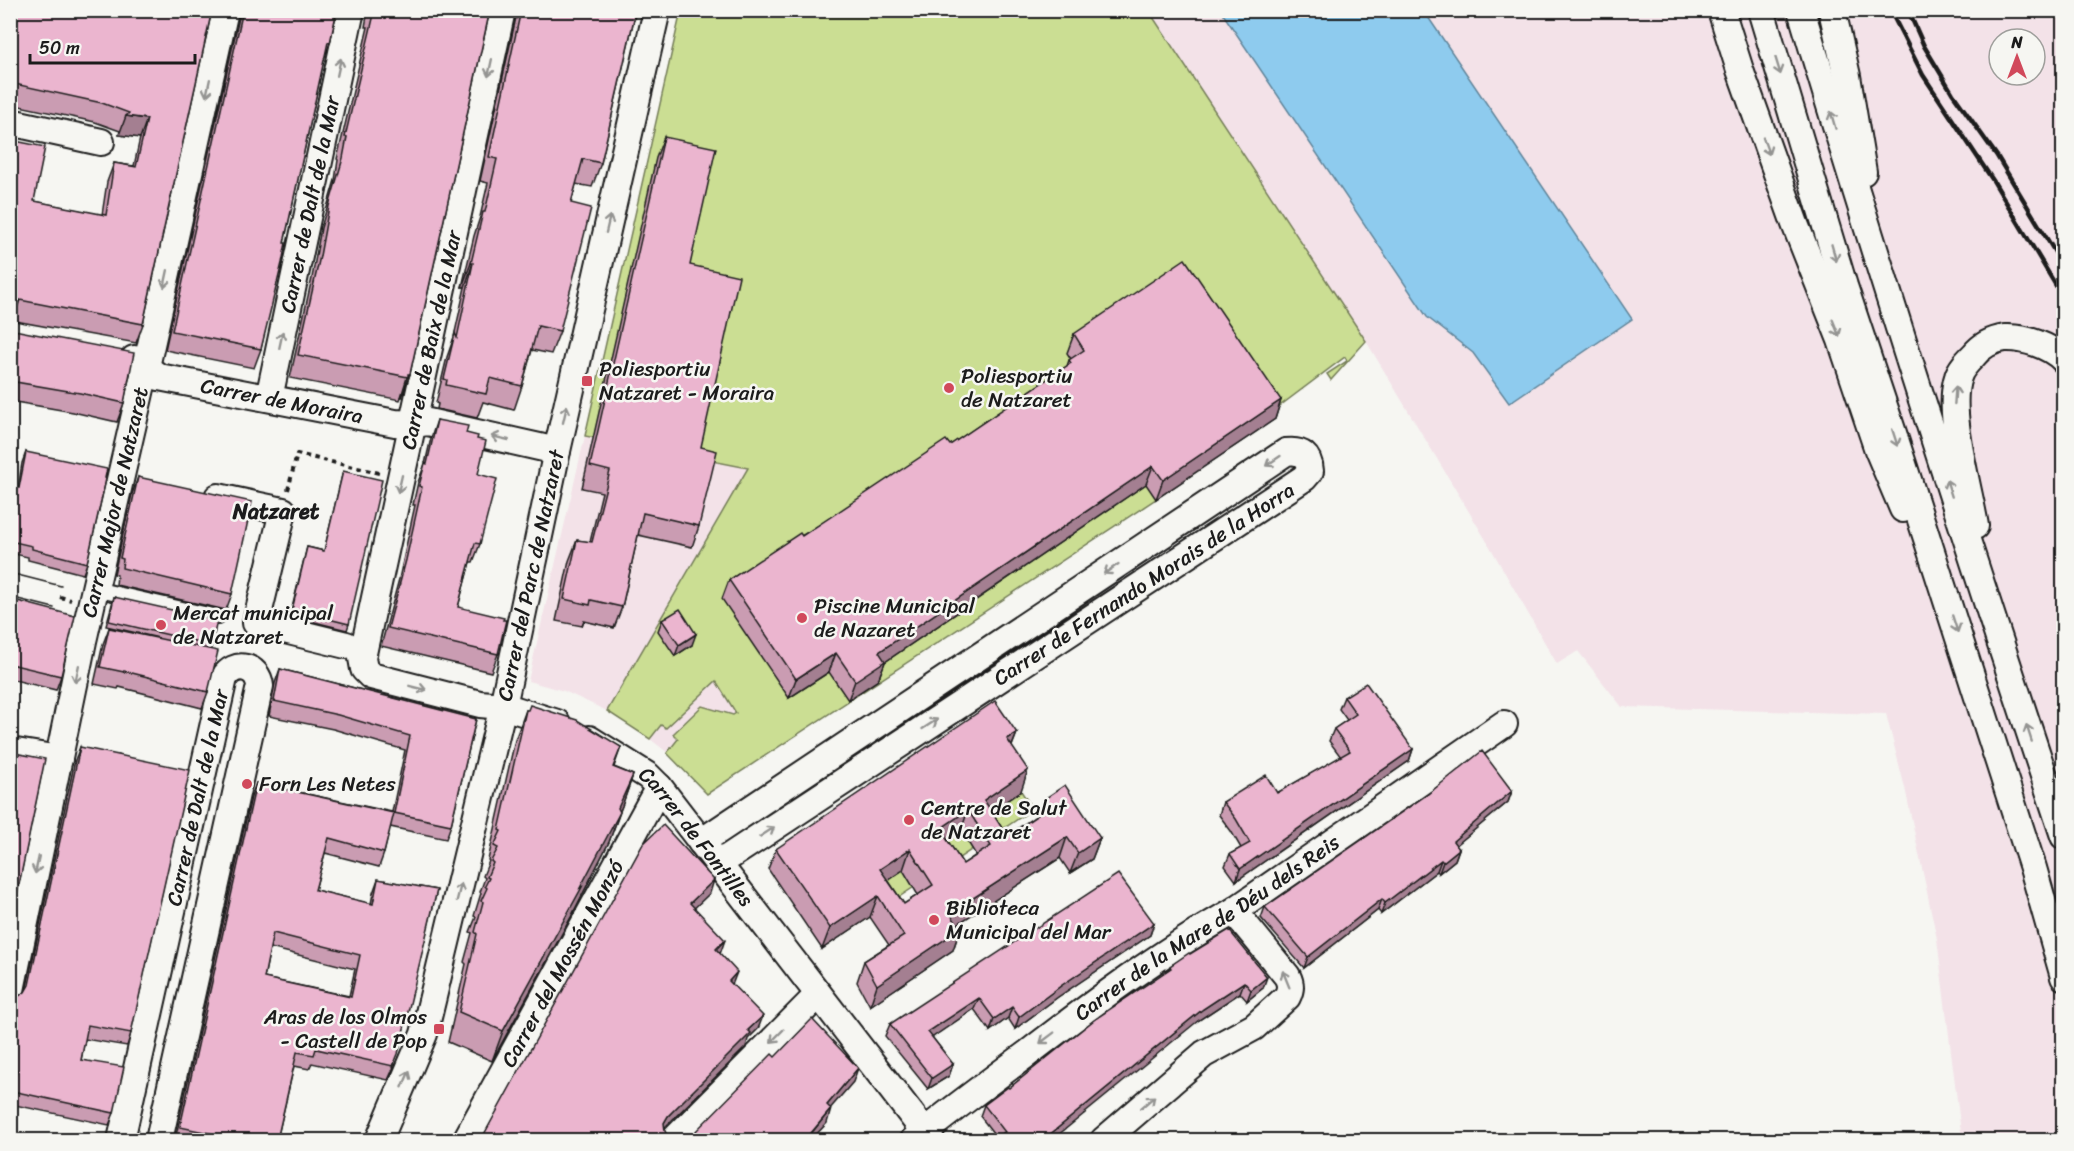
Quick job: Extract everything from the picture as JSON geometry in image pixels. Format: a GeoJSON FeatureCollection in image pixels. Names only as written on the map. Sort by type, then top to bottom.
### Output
{"type":"FeatureCollection","features":[{"type":"Feature","properties":{"kind":"street","name":"Carrer Major de Natzaret"},"geometry":{"type":"LineString","coordinates":[[10,995],[59,759],[94,632],[96,589],[225,10]]}},
{"type":"Feature","properties":{"kind":"street","name":"Carrer de Dalt de la Mar"},"geometry":{"type":"LineString","coordinates":[[269,398],[351,10]]}},
{"type":"Feature","properties":{"kind":"street","name":"Carrer de Baix de la Mar"},"geometry":{"type":"LineString","coordinates":[[364,669],[363,647],[502,10]]}},
{"type":"Feature","properties":{"kind":"street","name":"Carrer del Parc de Natzaret"},"geometry":{"type":"LineString","coordinates":[[381,1136],[424,1034],[503,706],[557,451],[657,10]]}},
{"type":"Feature","properties":{"kind":"street"},"geometry":{"type":"LineString","coordinates":[[1721,10],[1767,147],[1841,340],[1890,479],[1909,522],[1938,571]]}},
{"type":"Feature","properties":{"kind":"street"},"geometry":{"type":"LineString","coordinates":[[1761,10],[1844,286],[2033,868],[2064,977]]}},
{"type":"Feature","properties":{"kind":"street"},"geometry":{"type":"LineString","coordinates":[[1801,10],[1842,150],[1939,458],[2064,836]]}},
{"type":"Feature","properties":{"kind":"street"},"geometry":{"type":"LineString","coordinates":[[1832,10],[1847,76],[1876,255]]}},
{"type":"Feature","properties":{"kind":"street"},"geometry":{"type":"LineString","coordinates":[[10,122],[101,142]]}},
{"type":"Feature","properties":{"kind":"street"},"geometry":{"type":"LineString","coordinates":[[1991,618],[1955,421],[1955,388],[1958,374],[1979,349],[1994,339],[2013,338],[2030,342],[2048,348],[2064,360]]}},
{"type":"Feature","properties":{"kind":"street","name":"Carrer de Moraira"},"geometry":{"type":"LineString","coordinates":[[110,353],[132,357],[159,376],[395,423],[428,422],[557,451]]}},
{"type":"Feature","properties":{"kind":"street","name":"Carrer de Fernando Morais de la Horra"},"geometry":{"type":"LineString","coordinates":[[701,842],[1286,452],[1296,451],[1305,455],[1310,471],[1304,478],[718,864]]}},
{"type":"Feature","properties":{"kind":"street"},"geometry":{"type":"LineString","coordinates":[[121,476],[147,482]]}},
{"type":"Feature","properties":{"kind":"street"},"geometry":{"type":"LineString","coordinates":[[190,491],[283,511],[256,623],[346,645]]}},
{"type":"Feature","properties":{"kind":"street","name":"Carrer de Dalt de la Mar"},"geometry":{"type":"LineString","coordinates":[[121,1140],[224,678],[234,668],[248,668],[257,675],[260,686],[159,1140]]}},
{"type":"Feature","properties":{"kind":"street","name":"Carrer de Fontilles"},"geometry":{"type":"LineString","coordinates":[[364,669],[371,676],[480,704],[503,706],[570,727],[648,776],[659,787],[818,994],[923,1138]]}},
{"type":"Feature","properties":{"kind":"street","name":"Carrer de la Mare de Déu dels Reis"},"geometry":{"type":"LineString","coordinates":[[923,1138],[1068,1022],[1190,937],[1234,911],[1504,724]]}},
{"type":"Feature","properties":{"kind":"street"},"geometry":{"type":"LineString","coordinates":[[10,751],[59,759]]}},
{"type":"Feature","properties":{"kind":"street","name":"Carrer del Mossén Monzó"},"geometry":{"type":"LineString","coordinates":[[466,1140],[659,787]]}},
{"type":"Feature","properties":{"kind":"street"},"geometry":{"type":"LineString","coordinates":[[1104,1140],[1204,1054],[1254,1027],[1287,997],[1290,990],[1287,976],[1234,911]]}},
{"type":"Feature","properties":{"kind":"street"},"geometry":{"type":"LineString","coordinates":[[674,1140],[818,994]]}},
{"type":"Feature","properties":{"kind":"lane"},"geometry":{"type":"LineString","coordinates":[[96,589],[217,617]]}},
{"type":"Feature","properties":{"kind":"path"},"geometry":{"type":"LineString","coordinates":[[283,511],[297,454],[385,474]]}},
{"type":"Feature","properties":{"kind":"shaded area"},"geometry":{"type":"Polygon","coordinates":[[[1149,11],[2063,11],[2063,1140],[1962,1140],[1937,939],[1905,788],[1886,714],[1622,707],[1578,651],[1557,664],[1489,545],[1366,341],[1176,56],[1171,43],[1149,11]]]}},
{"type":"Feature","properties":{"kind":"shaded area"},"geometry":{"type":"Polygon","coordinates":[[[585,436],[748,468],[667,606],[737,713],[672,756],[641,732],[607,711],[564,691],[528,681],[585,436]]]}},
{"type":"Feature","properties":{"kind":"green space","name":"Poliesportiu de Natzaret"},"geometry":{"type":"Polygon","coordinates":[[[681,11],[1149,11],[1366,341],[1331,380],[1327,374],[1347,361],[1345,357],[1156,499],[707,794],[667,753],[678,739],[673,734],[702,706],[733,715],[736,713],[716,681],[666,728],[661,725],[650,739],[607,711],[748,468],[585,436],[681,11]]]}},
{"type":"Feature","properties":{"kind":"green space"},"geometry":{"type":"Polygon","coordinates":[[[1021,791],[1033,809],[944,868],[932,850],[1021,791]]]}},
{"type":"Feature","properties":{"kind":"green space"},"geometry":{"type":"Polygon","coordinates":[[[908,866],[920,883],[884,907],[873,890],[908,866]]]}},
{"type":"Feature","properties":{"kind":"water"},"geometry":{"type":"Polygon","coordinates":[[[1221,11],[1424,11],[1632,319],[1509,403],[1473,353],[1427,317],[1221,11]]]}},
{"type":"Feature","properties":{"kind":"building"},"geometry":{"type":"Polygon","coordinates":[[[10,10],[212,10],[143,324],[20,300],[10,302],[10,140],[45,147],[34,201],[106,215],[114,163],[136,167],[147,119],[126,116],[129,113],[102,103],[10,83],[10,10]]]}},
{"type":"Feature","properties":{"kind":"building"},"geometry":{"type":"Polygon","coordinates":[[[243,10],[337,10],[261,349],[172,331],[243,10]]]}},
{"type":"Feature","properties":{"kind":"building"},"geometry":{"type":"Polygon","coordinates":[[[375,10],[490,10],[408,377],[298,355],[329,206],[343,158],[347,137],[345,137],[375,10]]]}},
{"type":"Feature","properties":{"kind":"building"},"geometry":{"type":"Polygon","coordinates":[[[521,10],[636,10],[601,163],[583,159],[571,203],[591,208],[560,331],[538,326],[522,386],[490,378],[486,394],[446,385],[447,380],[444,379],[455,333],[457,338],[473,263],[471,263],[497,159],[489,157],[521,10]]]}},
{"type":"Feature","properties":{"kind":"building"},"geometry":{"type":"Polygon","coordinates":[[[664,137],[716,148],[690,265],[739,276],[701,447],[717,451],[699,526],[643,513],[622,607],[591,600],[590,605],[564,599],[577,540],[592,542],[610,471],[590,466],[664,137]]]}},
{"type":"Feature","properties":{"kind":"building"},"geometry":{"type":"Polygon","coordinates":[[[1185,259],[1281,400],[1163,480],[1153,466],[879,652],[885,661],[855,681],[836,653],[796,679],[729,580],[800,533],[802,536],[946,440],[950,445],[1071,363],[1069,360],[1084,350],[1074,334],[1185,259]]]}},
{"type":"Feature","properties":{"kind":"building"},"geometry":{"type":"Polygon","coordinates":[[[10,328],[134,353],[124,403],[10,381],[10,328]]]}},
{"type":"Feature","properties":{"kind":"building"},"geometry":{"type":"Polygon","coordinates":[[[437,420],[468,426],[466,433],[486,441],[478,474],[497,479],[480,544],[475,543],[458,607],[506,620],[498,654],[388,628],[422,487],[419,486],[425,463],[427,464],[437,420]]]}},
{"type":"Feature","properties":{"kind":"building"},"geometry":{"type":"Polygon","coordinates":[[[26,452],[107,469],[87,563],[10,541],[10,486],[19,488],[26,452]]]}},
{"type":"Feature","properties":{"kind":"building"},"geometry":{"type":"Polygon","coordinates":[[[343,471],[382,480],[349,624],[292,610],[307,547],[324,551],[343,471]]]}},
{"type":"Feature","properties":{"kind":"building"},"geometry":{"type":"Polygon","coordinates":[[[138,477],[252,502],[232,594],[122,568],[123,559],[120,558],[138,477]]]}},
{"type":"Feature","properties":{"kind":"building","name":"Mercat municipal de Natzaret"},"geometry":{"type":"Polygon","coordinates":[[[114,597],[217,620],[212,645],[109,621],[114,597]]]}},
{"type":"Feature","properties":{"kind":"building"},"geometry":{"type":"Polygon","coordinates":[[[10,599],[75,616],[61,676],[10,664],[10,599]]]}},
{"type":"Feature","properties":{"kind":"building"},"geometry":{"type":"Polygon","coordinates":[[[680,609],[696,634],[679,645],[662,620],[680,609]]]}},
{"type":"Feature","properties":{"kind":"building"},"geometry":{"type":"Polygon","coordinates":[[[109,628],[218,651],[208,692],[100,667],[109,628]]]}},
{"type":"Feature","properties":{"kind":"building"},"geometry":{"type":"Polygon","coordinates":[[[280,669],[476,719],[451,825],[394,813],[410,736],[338,715],[274,701],[280,669]]]}},
{"type":"Feature","properties":{"kind":"building"},"geometry":{"type":"Polygon","coordinates":[[[1366,683],[1413,749],[1240,869],[1230,854],[1250,843],[1223,802],[1266,775],[1277,793],[1350,751],[1334,729],[1356,714],[1344,697],[1366,683]]]}},
{"type":"Feature","properties":{"kind":"building"},"geometry":{"type":"Polygon","coordinates":[[[995,701],[1017,733],[1007,739],[1028,770],[984,800],[1007,836],[1048,808],[1043,800],[1065,785],[1100,838],[1078,853],[1067,837],[950,913],[960,929],[877,985],[864,961],[904,936],[878,896],[830,928],[776,849],[995,701]],[[968,810],[940,829],[963,864],[991,846],[968,810]],[[910,849],[880,869],[904,904],[933,885],[910,849]]]}},
{"type":"Feature","properties":{"kind":"building"},"geometry":{"type":"Polygon","coordinates":[[[530,705],[577,720],[621,747],[613,767],[633,775],[618,808],[620,812],[580,888],[582,887],[503,1031],[459,1012],[477,934],[475,932],[483,902],[481,901],[487,888],[485,886],[489,878],[487,877],[493,863],[491,861],[498,848],[494,846],[501,831],[499,830],[526,710],[530,705]]]}},
{"type":"Feature","properties":{"kind":"building"},"geometry":{"type":"Polygon","coordinates":[[[80,747],[190,770],[131,1033],[88,1025],[81,1060],[124,1067],[114,1113],[12,1091],[17,1070],[10,1069],[10,996],[19,996],[29,985],[80,747]]]}},
{"type":"Feature","properties":{"kind":"building"},"geometry":{"type":"Polygon","coordinates":[[[1482,751],[1512,791],[1453,841],[1459,849],[1385,903],[1382,899],[1308,957],[1265,907],[1428,794],[1482,751]]]}},
{"type":"Feature","properties":{"kind":"building"},"geometry":{"type":"Polygon","coordinates":[[[10,752],[45,759],[10,928],[10,752]]]}},
{"type":"Feature","properties":{"kind":"building"},"geometry":{"type":"Polygon","coordinates":[[[256,783],[394,813],[384,853],[329,838],[315,890],[373,904],[378,879],[437,890],[398,1054],[393,1066],[316,1049],[314,1055],[297,1052],[277,1140],[243,1140],[180,1127],[256,783]],[[273,933],[264,978],[351,997],[360,955],[273,933]]]}},
{"type":"Feature","properties":{"kind":"building"},"geometry":{"type":"Polygon","coordinates":[[[663,825],[714,880],[690,903],[725,940],[716,949],[737,972],[729,981],[763,1016],[748,1030],[751,1033],[668,1116],[664,1123],[665,1131],[668,1137],[675,1140],[481,1140],[643,844],[663,825]]]}},
{"type":"Feature","properties":{"kind":"building"},"geometry":{"type":"Polygon","coordinates":[[[1118,874],[1154,923],[1019,1017],[1012,1007],[994,1019],[979,998],[928,1032],[953,1064],[932,1078],[890,1024],[1118,874]]]}},
{"type":"Feature","properties":{"kind":"building"},"geometry":{"type":"Polygon","coordinates":[[[1229,930],[1267,977],[1251,990],[1244,982],[1203,1009],[1043,1140],[992,1140],[1005,1132],[984,1105],[1009,1088],[1094,1020],[1171,968],[1170,966],[1189,953],[1229,930]]]}},
{"type":"Feature","properties":{"kind":"building"},"geometry":{"type":"Polygon","coordinates":[[[812,1019],[858,1068],[827,1105],[831,1109],[806,1139],[808,1140],[684,1140],[690,1137],[772,1054],[775,1057],[812,1019]]]}},
{"type":"Feature","properties":{"kind":"tram line"},"geometry":{"type":"LineString","coordinates":[[10,573],[61,586]]}},
{"type":"Feature","properties":{"kind":"tram line"},"geometry":{"type":"LineString","coordinates":[[10,597],[54,608]]}},
{"type":"Feature","properties":{"kind":"railway"},"geometry":{"type":"LineString","coordinates":[[1890,10],[1923,75],[1994,182],[2064,299]]}},
{"type":"Feature","properties":{"kind":"railway"},"geometry":{"type":"LineString","coordinates":[[1908,10],[1924,46],[1953,94],[1997,156],[2064,267]]}},
{"type":"Feature","properties":{"kind":"place","name":"Poliesportiu Natzaret - Moraira"},"geometry":{"type":"Point","coordinates":[587,381]}},
{"type":"Feature","properties":{"kind":"place","name":"Poliesportiu de Natzaret"},"geometry":{"type":"Point","coordinates":[949,388]}},
{"type":"Feature","properties":{"kind":"place","name":"Piscine Municipal de Nazaret"},"geometry":{"type":"Point","coordinates":[802,618]}},
{"type":"Feature","properties":{"kind":"place","name":"Mercat municipal de Natzaret"},"geometry":{"type":"Point","coordinates":[161,625]}},
{"type":"Feature","properties":{"kind":"place","name":"Forn Les Netes"},"geometry":{"type":"Point","coordinates":[247,784]}},
{"type":"Feature","properties":{"kind":"place","name":"Centre de Salut de Natzaret"},"geometry":{"type":"Point","coordinates":[909,820]}},
{"type":"Feature","properties":{"kind":"place","name":"Biblioteca Municipal del Mar"},"geometry":{"type":"Point","coordinates":[934,920]}},
{"type":"Feature","properties":{"kind":"place","name":"Aras de los Olmos - Castell de Pop"},"geometry":{"type":"Point","coordinates":[439,1029]}},
{"type":"Feature","properties":{"kind":"district","name":"Natzaret"},"geometry":{"type":"Point","coordinates":[276,511]}}]}
